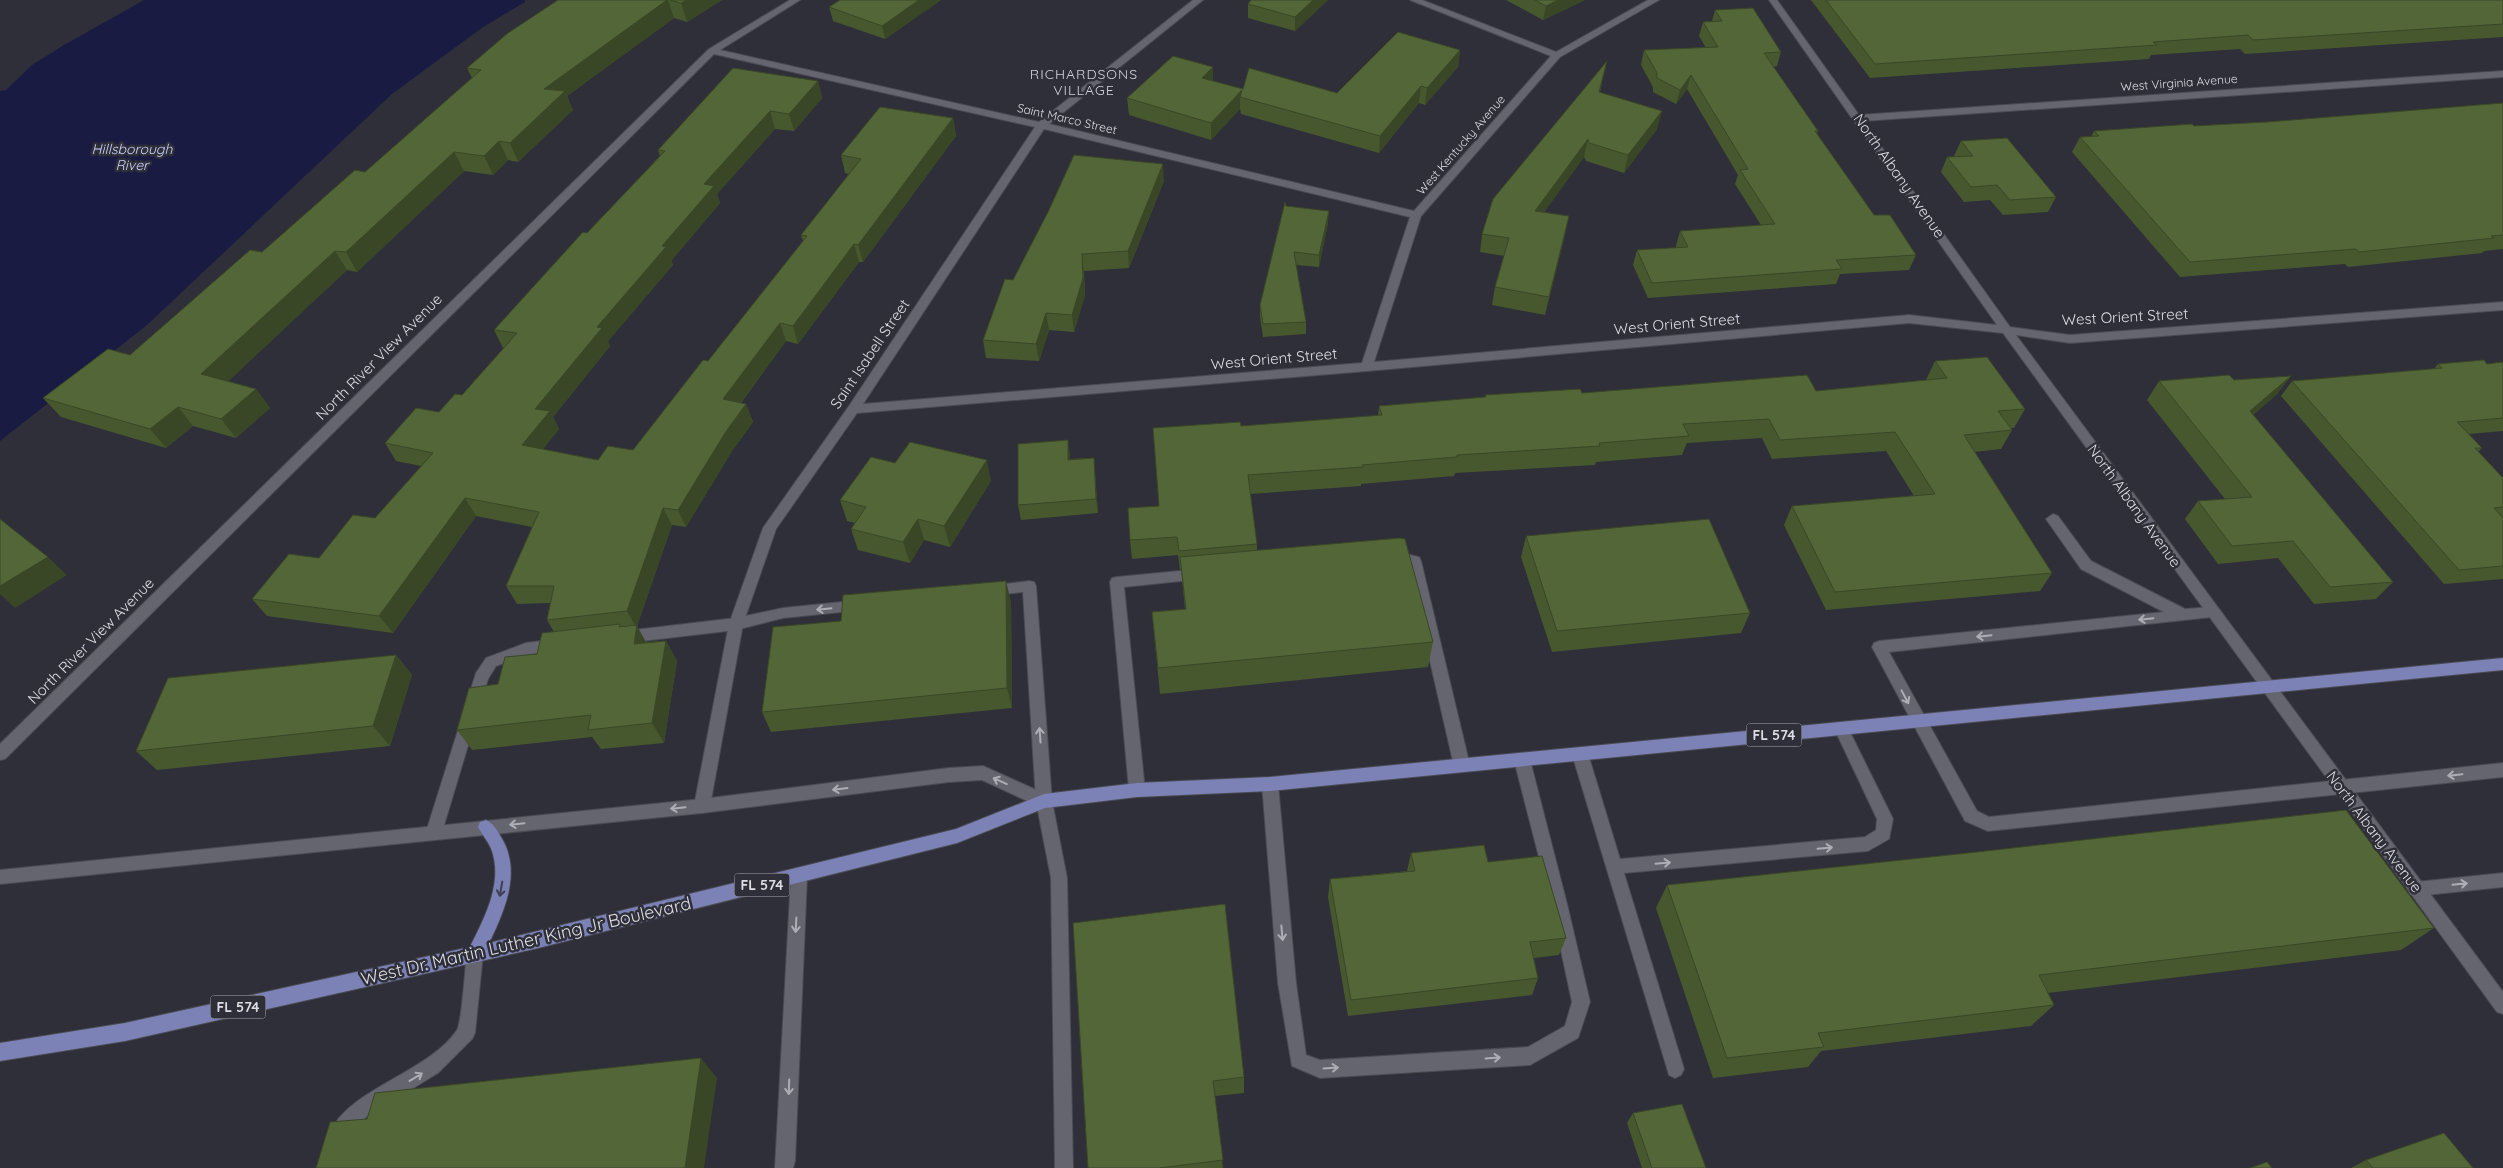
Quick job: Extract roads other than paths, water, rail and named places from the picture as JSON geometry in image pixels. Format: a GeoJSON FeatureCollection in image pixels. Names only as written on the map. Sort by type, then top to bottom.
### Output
{"type":"FeatureCollection","features":[{"type":"Feature","properties":{"kind":"main road","name":"FL 574"},"geometry":{"type":"LineString","coordinates":[[1044,801],[1137,790],[1270,784],[1462,766],[2503,664]]}},
{"type":"Feature","properties":{"kind":"main road","name":"West Dr. Martin Luther King Jr Boulevard"},"geometry":{"type":"LineString","coordinates":[[0,1052],[125,1032],[475,954],[957,836],[1044,801]]}},
{"type":"Feature","properties":{"kind":"main road"},"geometry":{"type":"LineString","coordinates":[[475,954],[497,910],[503,882],[500,850],[486,827]]}},
{"type":"Feature","properties":{"kind":"street","name":"North River View Avenue"},"geometry":{"type":"LineString","coordinates":[[0,754],[712,50],[796,0]]}},
{"type":"Feature","properties":{"kind":"street","name":"Saint Isabell Street"},"geometry":{"type":"LineString","coordinates":[[702,806],[736,624],[770,528],[853,408],[1041,125],[1199,0]]}},
{"type":"Feature","properties":{"kind":"street"},"geometry":{"type":"LineString","coordinates":[[1414,0],[1557,55]]}},
{"type":"Feature","properties":{"kind":"street","name":"West Kentucky Avenue"},"geometry":{"type":"LineString","coordinates":[[1367,368],[1416,215],[1557,55],[1655,0]]}},
{"type":"Feature","properties":{"kind":"street","name":"North Albany Avenue"},"geometry":{"type":"LineString","coordinates":[[1774,0],[2008,331],[2340,787],[2503,1006]]}},
{"type":"Feature","properties":{"kind":"street","name":"Saint Marco Street"},"geometry":{"type":"LineString","coordinates":[[712,50],[1041,125],[1416,215]]}},
{"type":"Feature","properties":{"kind":"street","name":"West Virginia Avenue"},"geometry":{"type":"LineString","coordinates":[[1858,118],[2503,74]]}},
{"type":"Feature","properties":{"kind":"street","name":"West Orient Street"},"geometry":{"type":"LineString","coordinates":[[853,408],[1367,368],[1909,320],[1957,323],[2070,339],[2503,306]]}},
{"type":"Feature","properties":{"kind":"street"},"geometry":{"type":"LineString","coordinates":[[2053,519],[2086,565],[2184,615]]}},
{"type":"Feature","properties":{"kind":"street"},"geometry":{"type":"LineString","coordinates":[[1382,556],[1392,556],[1414,561],[1462,766]]}},
{"type":"Feature","properties":{"kind":"street"},"geometry":{"type":"LineString","coordinates":[[1137,790],[1117,582],[1215,573]]}},
{"type":"Feature","properties":{"kind":"street"},"geometry":{"type":"LineString","coordinates":[[970,593],[1029,586],[1044,801],[1059,878],[1064,1168]]}},
{"type":"Feature","properties":{"kind":"street"},"geometry":{"type":"LineString","coordinates":[[612,639],[736,624],[783,613],[872,604]]}},
{"type":"Feature","properties":{"kind":"street"},"geometry":{"type":"LineString","coordinates":[[2212,612],[1879,646],[1971,816],[1988,824],[2503,770]]}},
{"type":"Feature","properties":{"kind":"street"},"geometry":{"type":"LineString","coordinates":[[434,832],[481,677],[491,662],[526,649],[574,643]]}},
{"type":"Feature","properties":{"kind":"street"},"geometry":{"type":"LineString","coordinates":[[1614,867],[1868,844],[1884,834],[1885,819],[1841,728]]}},
{"type":"Feature","properties":{"kind":"street"},"geometry":{"type":"LineString","coordinates":[[1580,754],[1675,1069]]}},
{"type":"Feature","properties":{"kind":"street"},"geometry":{"type":"LineString","coordinates":[[1270,784],[1287,983],[1298,1060],[1320,1069],[1530,1056],[1572,1032],[1581,1002],[1559,904],[1522,760]]}},
{"type":"Feature","properties":{"kind":"street"},"geometry":{"type":"LineString","coordinates":[[0,877],[702,806],[948,775],[983,774],[1044,801]]}},
{"type":"Feature","properties":{"kind":"street"},"geometry":{"type":"LineString","coordinates":[[784,1168],[786,1161],[799,876]]}},
{"type":"Feature","properties":{"kind":"street"},"geometry":{"type":"LineString","coordinates":[[2416,889],[2503,880]]}},
{"type":"Feature","properties":{"kind":"street"},"geometry":{"type":"LineString","coordinates":[[330,1143],[360,1112],[432,1068],[466,1033],[475,954]]}},
{"type":"Feature","properties":{"kind":"water","name":"Hillsborough River"},"geometry":{"type":"Polygon","coordinates":[[[144,0],[525,0],[525,2],[483,27],[392,94],[147,325],[0,441],[0,91],[6,90],[32,65],[144,0]]]}},
{"type":"Feature","properties":{"kind":"district","name":"RICHARDSONS VILLAGE"},"geometry":{"type":"Point","coordinates":[1084,82]}}]}
